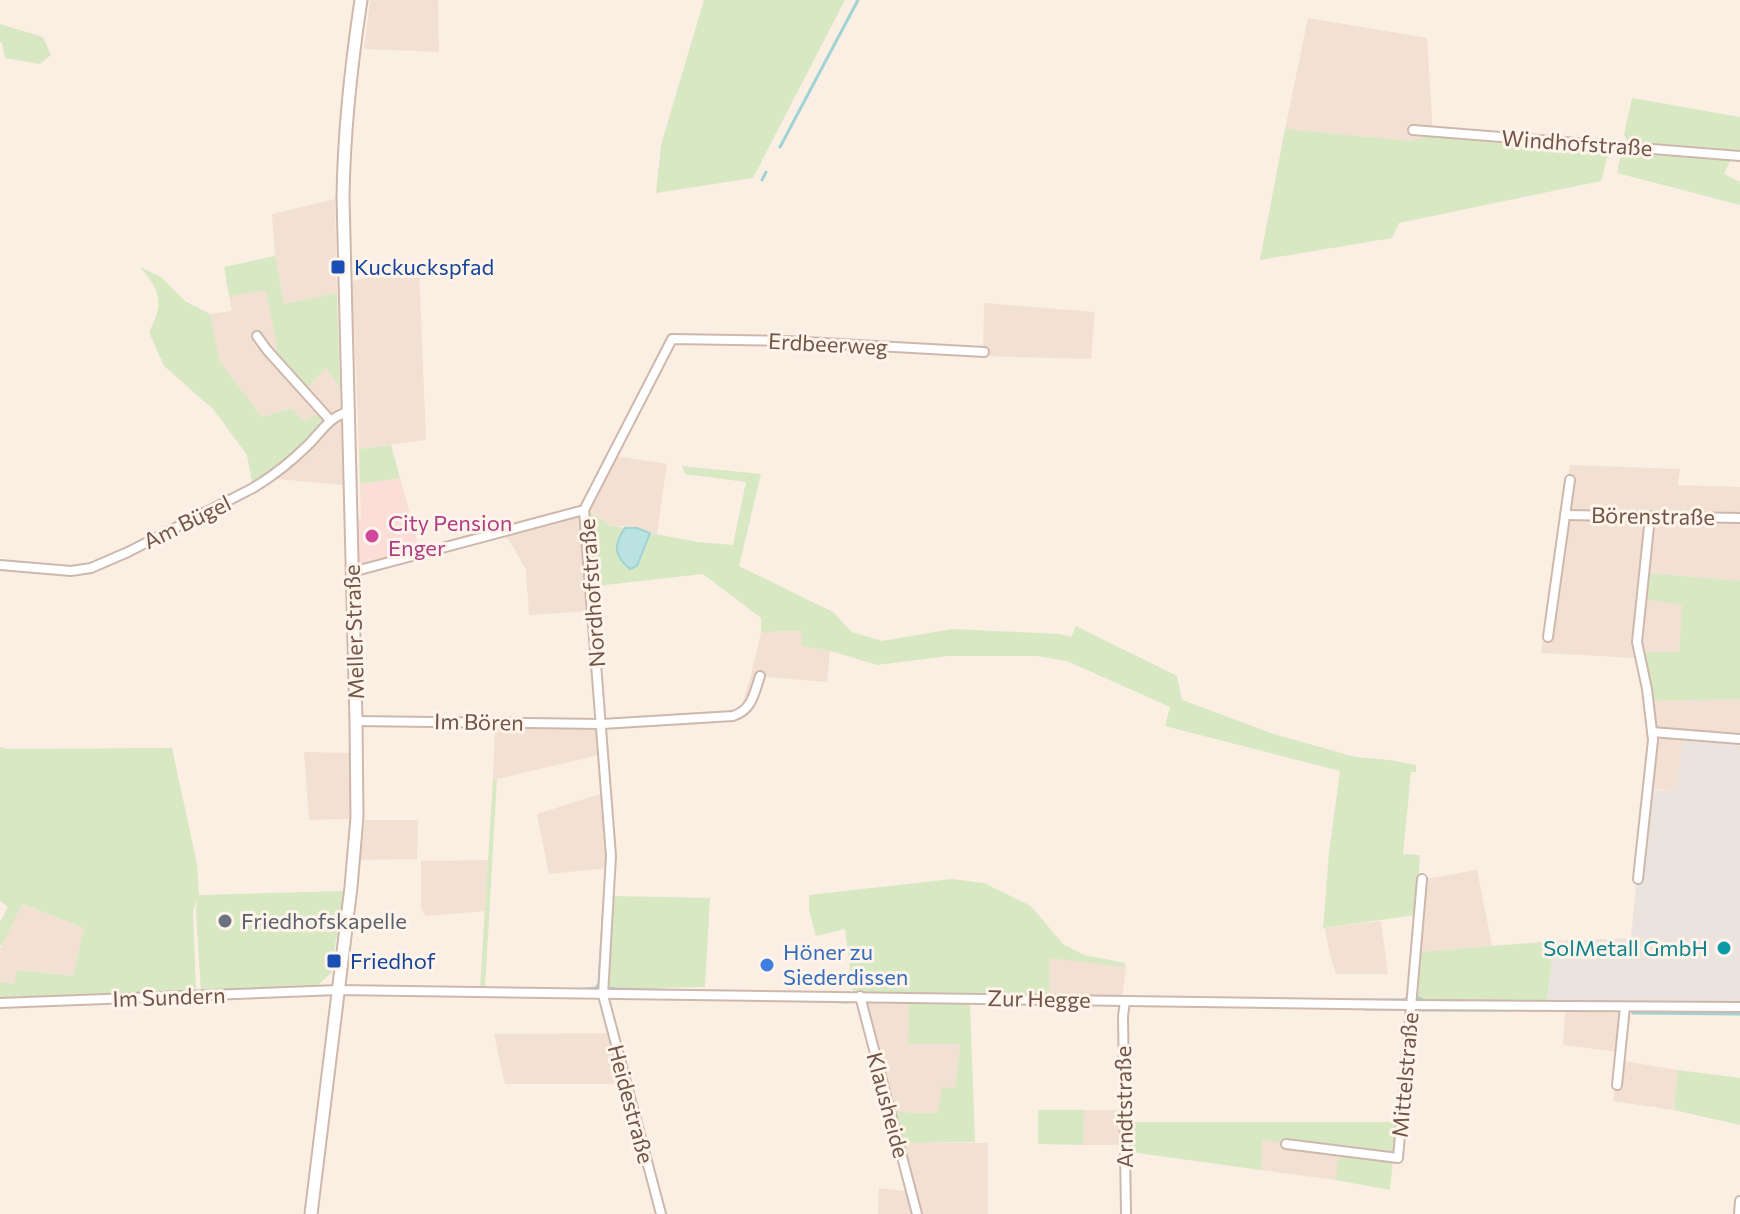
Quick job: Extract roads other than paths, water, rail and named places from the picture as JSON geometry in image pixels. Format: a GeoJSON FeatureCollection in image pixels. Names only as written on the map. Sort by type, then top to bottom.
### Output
{"type":"FeatureCollection","features":[{"type":"Feature","properties":{"kind":"main road","name":"Meller Straße"},"geometry":{"type":"LineString","coordinates":[[311,1214],[357,817],[343,154],[361,0]]}},
{"type":"Feature","properties":{"kind":"street","name":"Windhofstraße"},"geometry":{"type":"LineString","coordinates":[[1413,130],[1740,156]]}},
{"type":"Feature","properties":{"kind":"street"},"geometry":{"type":"LineString","coordinates":[[257,336],[330,420]]}},
{"type":"Feature","properties":{"kind":"street","name":"Erdbeerweg"},"geometry":{"type":"LineString","coordinates":[[672,339],[787,341],[984,352]]}},
{"type":"Feature","properties":{"kind":"street","name":"Nordhofstraße"},"geometry":{"type":"LineString","coordinates":[[603,995],[611,856],[584,510],[672,339]]}},
{"type":"Feature","properties":{"kind":"street","name":"Am Bügel"},"geometry":{"type":"LineString","coordinates":[[0,565],[71,571],[91,568],[262,483],[308,445],[330,420],[348,412]]}},
{"type":"Feature","properties":{"kind":"street"},"geometry":{"type":"LineString","coordinates":[[1548,637],[1570,480]]}},
{"type":"Feature","properties":{"kind":"street"},"geometry":{"type":"LineString","coordinates":[[352,572],[584,510]]}},
{"type":"Feature","properties":{"kind":"street","name":"Börenstraße"},"geometry":{"type":"LineString","coordinates":[[1565,515],[1740,518]]}},
{"type":"Feature","properties":{"kind":"street"},"geometry":{"type":"LineString","coordinates":[[1638,879],[1652,732],[1637,642],[1650,517]]}},
{"type":"Feature","properties":{"kind":"street"},"geometry":{"type":"LineString","coordinates":[[602,724],[733,716],[751,704],[760,676]]}},
{"type":"Feature","properties":{"kind":"street","name":"Im Bören"},"geometry":{"type":"LineString","coordinates":[[356,721],[602,724]]}},
{"type":"Feature","properties":{"kind":"street"},"geometry":{"type":"LineString","coordinates":[[1652,732],[1740,739]]}},
{"type":"Feature","properties":{"kind":"street","name":"Mittelstraße"},"geometry":{"type":"LineString","coordinates":[[1286,1144],[1398,1158],[1422,879]]}},
{"type":"Feature","properties":{"kind":"street","name":"Zur Hegge"},"geometry":{"type":"LineString","coordinates":[[338,990],[1740,1007]]}},
{"type":"Feature","properties":{"kind":"street","name":"Im Sundern"},"geometry":{"type":"LineString","coordinates":[[0,1003],[338,990]]}},
{"type":"Feature","properties":{"kind":"street","name":"Heidestraße"},"geometry":{"type":"LineString","coordinates":[[603,995],[661,1214]]}},
{"type":"Feature","properties":{"kind":"street","name":"Klausheide"},"geometry":{"type":"LineString","coordinates":[[860,996],[917,1214]]}},
{"type":"Feature","properties":{"kind":"street","name":"Arndtstraße"},"geometry":{"type":"LineString","coordinates":[[1125,1001],[1126,1214]]}},
{"type":"Feature","properties":{"kind":"street"},"geometry":{"type":"LineString","coordinates":[[1617,1085],[1625,1007]]}},
{"type":"Feature","properties":{"kind":"street"},"geometry":{"type":"LineString","coordinates":[[1739,1214],[1740,1201]]}},
{"type":"Feature","properties":{"kind":"water"},"geometry":{"type":"Polygon","coordinates":[[[625,528],[650,533],[637,566],[630,569],[617,550],[618,540],[625,528]]]}},
{"type":"Feature","properties":{"kind":"waterway"},"geometry":{"type":"LineString","coordinates":[[780,147],[858,0]]}},
{"type":"Feature","properties":{"kind":"waterway"},"geometry":{"type":"LineString","coordinates":[[762,180],[766,172]]}},
{"type":"Feature","properties":{"kind":"waterway"},"geometry":{"type":"LineString","coordinates":[[585,989],[596,988],[599,984],[604,904]]}},
{"type":"Feature","properties":{"kind":"waterway"},"geometry":{"type":"LineString","coordinates":[[607,985],[616,989],[685,991]]}},
{"type":"Feature","properties":{"kind":"waterway"},"geometry":{"type":"LineString","coordinates":[[1354,1000],[1403,1000],[1409,991]]}},
{"type":"Feature","properties":{"kind":"waterway"},"geometry":{"type":"LineString","coordinates":[[1419,998],[1424,1001],[1607,1002]]}},
{"type":"Feature","properties":{"kind":"waterway"},"geometry":{"type":"LineString","coordinates":[[717,999],[756,1000]]}},
{"type":"Feature","properties":{"kind":"waterway"},"geometry":{"type":"LineString","coordinates":[[782,1000],[848,1002]]}},
{"type":"Feature","properties":{"kind":"waterway"},"geometry":{"type":"LineString","coordinates":[[1326,1000],[1340,1000]]}},
{"type":"Feature","properties":{"kind":"waterway"},"geometry":{"type":"LineString","coordinates":[[1364,1009],[1401,1009]]}},
{"type":"Feature","properties":{"kind":"waterway"},"geometry":{"type":"LineString","coordinates":[[1420,1010],[1511,1010]]}},
{"type":"Feature","properties":{"kind":"waterway"},"geometry":{"type":"LineString","coordinates":[[1519,1010],[1573,1010]]}},
{"type":"Feature","properties":{"kind":"waterway"},"geometry":{"type":"LineString","coordinates":[[1633,1013],[1740,1014]]}},
{"type":"Feature","properties":{"kind":"place","name":"Kuckuckspfad"},"geometry":{"type":"Point","coordinates":[338,267]}},
{"type":"Feature","properties":{"kind":"place","name":"City Pension Enger"},"geometry":{"type":"Point","coordinates":[372,536]}},
{"type":"Feature","properties":{"kind":"place","name":"Friedhofskapelle"},"geometry":{"type":"Point","coordinates":[225,921]}},
{"type":"Feature","properties":{"kind":"place","name":"SolMetall GmbH"},"geometry":{"type":"Point","coordinates":[1724,948]}},
{"type":"Feature","properties":{"kind":"place","name":"Friedhof"},"geometry":{"type":"Point","coordinates":[334,961]}},
{"type":"Feature","properties":{"kind":"place","name":"Höner zu Siederdissen"},"geometry":{"type":"Point","coordinates":[767,965]}}]}
